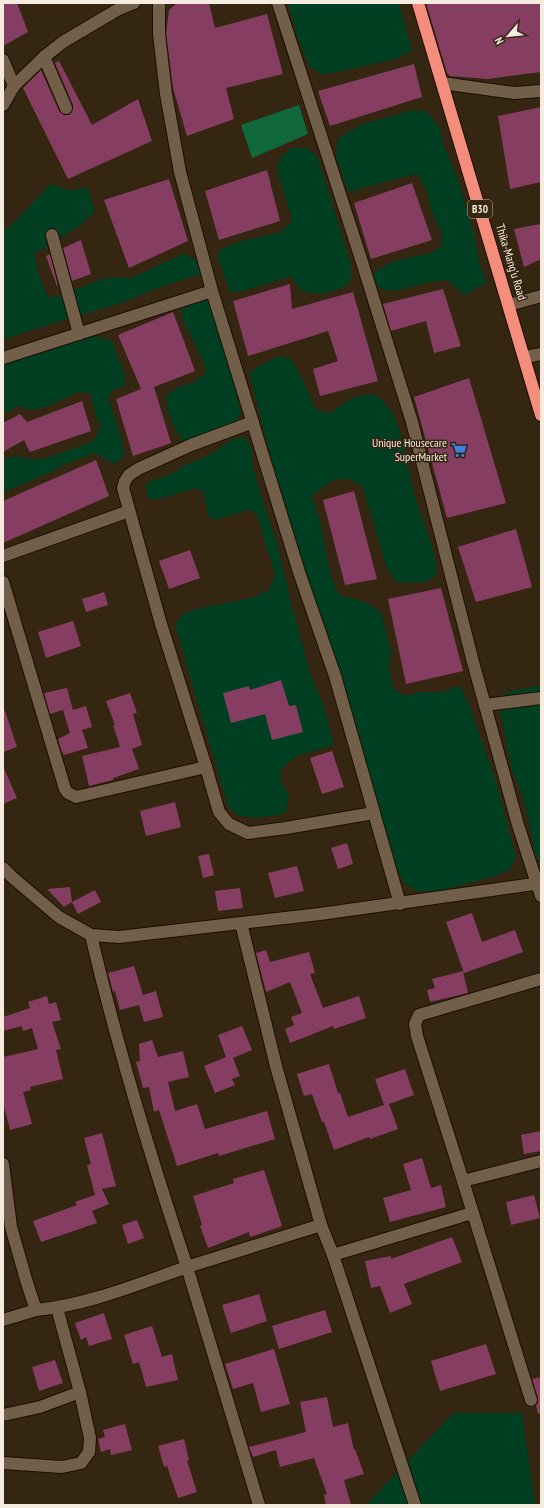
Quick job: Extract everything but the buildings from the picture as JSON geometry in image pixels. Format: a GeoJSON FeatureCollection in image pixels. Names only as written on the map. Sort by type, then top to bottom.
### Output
{"type":"FeatureCollection","features":[{"type":"Feature","properties":{"kind":"highway","name":"Thika-Mang'u Road"},"geometry":{"type":"LineString","coordinates":[[418,3],[525,357],[541,415]]}},
{"type":"Feature","properties":{"kind":"street"},"geometry":{"type":"LineString","coordinates":[[3,105],[14,86],[44,57],[63,42],[117,10],[134,3]]}},
{"type":"Feature","properties":{"kind":"street"},"geometry":{"type":"LineString","coordinates":[[159,3],[159,34],[167,102],[180,172],[212,291],[299,572],[335,676],[400,904]]}},
{"type":"Feature","properties":{"kind":"street"},"geometry":{"type":"LineString","coordinates":[[278,3],[412,422],[485,705],[518,825],[539,884],[541,896]]}},
{"type":"Feature","properties":{"kind":"street"},"geometry":{"type":"LineString","coordinates":[[44,57],[66,108]]}},
{"type":"Feature","properties":{"kind":"street"},"geometry":{"type":"LineString","coordinates":[[3,60],[14,86]]}},
{"type":"Feature","properties":{"kind":"street"},"geometry":{"type":"LineString","coordinates":[[442,83],[514,93],[541,91]]}},
{"type":"Feature","properties":{"kind":"street"},"geometry":{"type":"LineString","coordinates":[[52,235],[79,334]]}},
{"type":"Feature","properties":{"kind":"street"},"geometry":{"type":"LineString","coordinates":[[3,358],[212,291]]}},
{"type":"Feature","properties":{"kind":"street"},"geometry":{"type":"LineString","coordinates":[[509,304],[541,296]]}},
{"type":"Feature","properties":{"kind":"street"},"geometry":{"type":"LineString","coordinates":[[525,357],[541,354]]}},
{"type":"Feature","properties":{"kind":"street"},"geometry":{"type":"LineString","coordinates":[[253,422],[184,448],[138,469],[129,475],[123,488],[161,624],[219,812],[228,824],[248,833],[374,813]]}},
{"type":"Feature","properties":{"kind":"street"},"geometry":{"type":"LineString","coordinates":[[3,556],[129,511]]}},
{"type":"Feature","properties":{"kind":"street"},"geometry":{"type":"LineString","coordinates":[[3,582],[63,782],[68,793],[76,797],[206,767]]}},
{"type":"Feature","properties":{"kind":"street"},"geometry":{"type":"LineString","coordinates":[[485,705],[541,698]]}},
{"type":"Feature","properties":{"kind":"street"},"geometry":{"type":"LineString","coordinates":[[3,868],[12,878],[59,917],[90,935],[119,937],[400,904],[539,884]]}},
{"type":"Feature","properties":{"kind":"street"},"geometry":{"type":"LineString","coordinates":[[241,923],[276,1066],[321,1224],[333,1255],[415,1505]]}},
{"type":"Feature","properties":{"kind":"street"},"geometry":{"type":"LineString","coordinates":[[90,935],[103,989],[155,1171],[187,1267],[259,1505]]}},
{"type":"Feature","properties":{"kind":"street"},"geometry":{"type":"LineString","coordinates":[[530,1400],[463,1181],[416,1036],[415,1024],[419,1015],[541,979]]}},
{"type":"Feature","properties":{"kind":"street"},"geometry":{"type":"LineString","coordinates":[[463,1181],[541,1161]]}},
{"type":"Feature","properties":{"kind":"street"},"geometry":{"type":"LineString","coordinates":[[3,1164],[11,1228],[36,1310]]}},
{"type":"Feature","properties":{"kind":"street"},"geometry":{"type":"LineString","coordinates":[[333,1255],[472,1213]]}},
{"type":"Feature","properties":{"kind":"street"},"geometry":{"type":"LineString","coordinates":[[3,1320],[36,1310],[57,1308],[109,1294],[321,1224]]}},
{"type":"Feature","properties":{"kind":"street"},"geometry":{"type":"LineString","coordinates":[[3,1463],[62,1466],[81,1463],[89,1452],[90,1438],[80,1392],[57,1308]]}},
{"type":"Feature","properties":{"kind":"street"},"geometry":{"type":"LineString","coordinates":[[3,1415],[40,1407],[80,1392]]}},
{"type":"Feature","properties":{"kind":"green space"},"geometry":{"type":"Polygon","coordinates":[[[288,3],[399,3],[412,51],[392,60],[322,75],[309,66],[298,38],[288,3]]]}},
{"type":"Feature","properties":{"kind":"green space"},"geometry":{"type":"Polygon","coordinates":[[[299,105],[308,134],[252,158],[241,125],[299,105]]]}},
{"type":"Feature","properties":{"kind":"green space"},"geometry":{"type":"Polygon","coordinates":[[[409,111],[425,111],[439,125],[443,143],[458,180],[475,239],[480,266],[487,282],[464,295],[448,280],[429,282],[392,291],[379,287],[372,282],[374,272],[395,261],[431,253],[441,247],[442,234],[431,209],[426,189],[417,174],[349,192],[336,156],[338,139],[358,126],[409,111]]]}},
{"type":"Feature","properties":{"kind":"green space"},"geometry":{"type":"Polygon","coordinates":[[[291,148],[306,148],[316,155],[351,265],[351,281],[341,288],[328,292],[308,293],[301,290],[291,276],[240,292],[230,292],[218,258],[220,249],[242,241],[278,233],[287,227],[292,220],[277,169],[280,158],[291,148]]]}},
{"type":"Feature","properties":{"kind":"green space"},"geometry":{"type":"Polygon","coordinates":[[[50,184],[72,191],[87,187],[95,211],[81,225],[34,254],[39,276],[49,298],[65,294],[102,279],[115,277],[132,278],[183,254],[196,259],[200,274],[152,290],[127,301],[3,340],[3,230],[12,225],[50,184]]]}},
{"type":"Feature","properties":{"kind":"green space"},"geometry":{"type":"Polygon","coordinates":[[[207,292],[227,349],[241,416],[233,424],[217,429],[184,445],[172,422],[167,407],[167,394],[179,387],[194,382],[206,372],[201,356],[183,319],[181,311],[181,298],[207,292]]]}},
{"type":"Feature","properties":{"kind":"green space"},"geometry":{"type":"Polygon","coordinates":[[[80,336],[95,336],[112,341],[125,376],[124,387],[113,390],[108,397],[121,439],[124,457],[114,464],[95,453],[68,463],[49,473],[3,492],[3,460],[14,456],[36,460],[50,457],[93,441],[101,426],[96,416],[90,393],[78,392],[48,406],[32,410],[19,406],[3,414],[3,361],[80,336]]]}},
{"type":"Feature","properties":{"kind":"green space"},"geometry":{"type":"Polygon","coordinates":[[[278,356],[291,358],[308,391],[315,410],[331,413],[352,398],[371,395],[377,396],[383,400],[396,420],[403,443],[411,483],[432,546],[437,573],[426,582],[396,582],[386,566],[363,487],[349,479],[335,479],[312,495],[332,579],[339,595],[365,602],[381,612],[391,652],[389,668],[393,689],[406,696],[419,692],[441,692],[460,686],[469,705],[495,779],[516,858],[509,870],[492,877],[443,890],[428,892],[417,891],[404,883],[393,861],[308,602],[249,372],[278,356]]]}},
{"type":"Feature","properties":{"kind":"green space"},"geometry":{"type":"Polygon","coordinates":[[[245,437],[251,448],[253,467],[276,540],[311,676],[324,708],[334,745],[300,755],[289,761],[281,771],[281,780],[289,798],[285,813],[255,818],[240,815],[234,812],[227,803],[175,625],[183,614],[200,608],[252,598],[269,590],[275,575],[257,515],[250,509],[216,520],[210,518],[206,508],[206,501],[201,489],[191,489],[155,500],[147,497],[146,483],[169,475],[185,465],[207,456],[235,438],[245,437]]]}},
{"type":"Feature","properties":{"kind":"green space"},"geometry":{"type":"Polygon","coordinates":[[[535,686],[541,687],[541,861],[535,857],[529,822],[522,795],[512,770],[500,709],[504,693],[535,686]]]}},
{"type":"Feature","properties":{"kind":"green space"},"geometry":{"type":"Polygon","coordinates":[[[453,1413],[522,1413],[535,1505],[366,1505],[453,1413]]]}},
{"type":"Feature","properties":{"kind":"place","name":"Unique Housecare SuperMarket"},"geometry":{"type":"Point","coordinates":[459,450]}}]}
